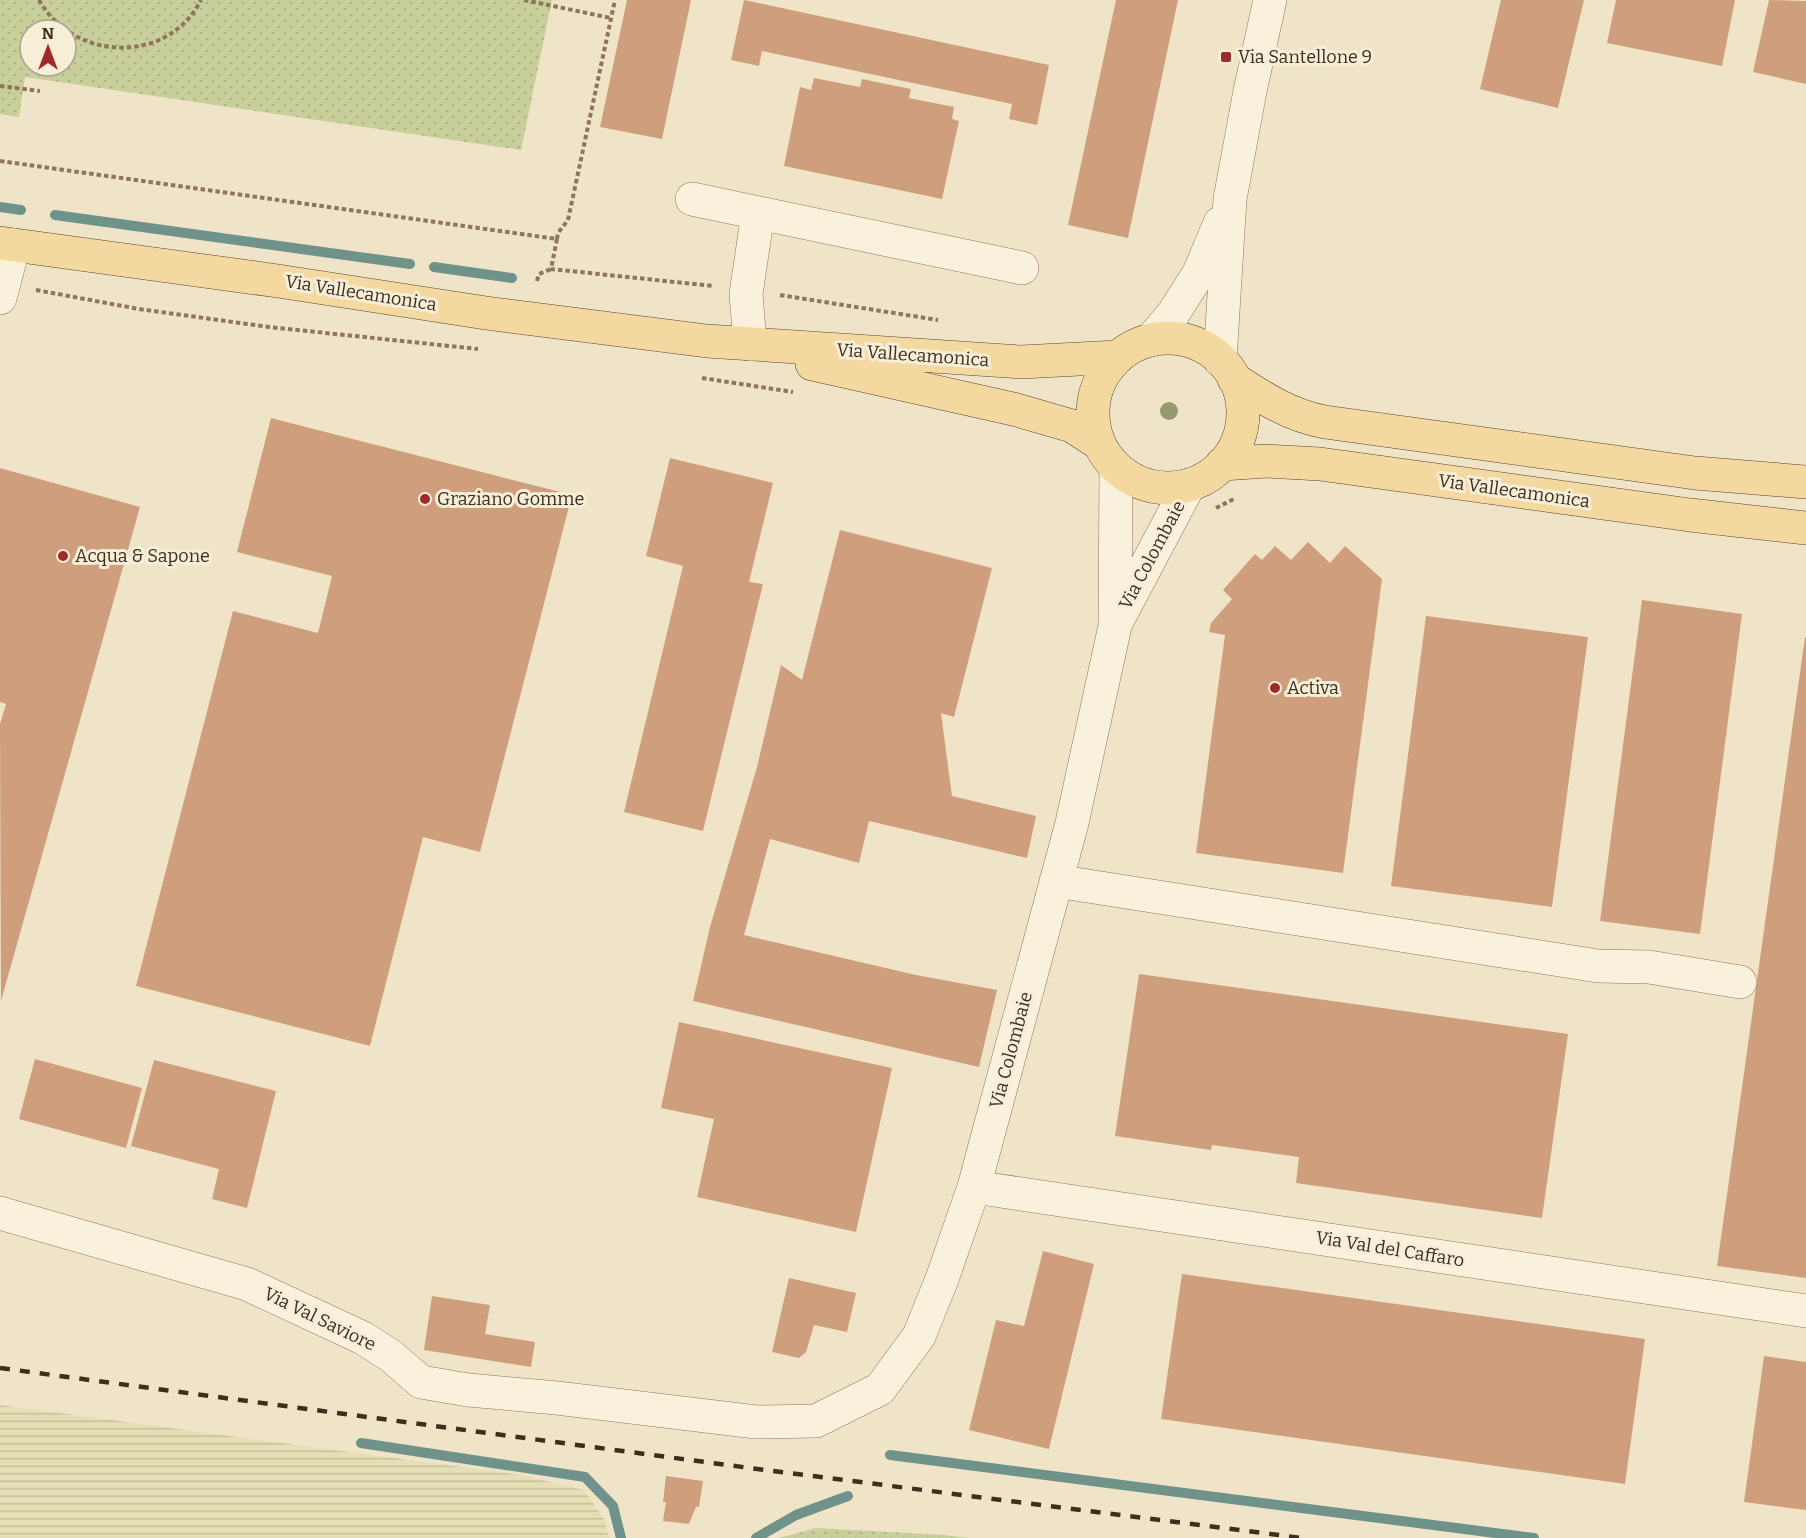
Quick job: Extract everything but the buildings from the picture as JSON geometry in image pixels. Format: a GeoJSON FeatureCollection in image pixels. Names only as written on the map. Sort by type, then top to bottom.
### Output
{"type":"FeatureCollection","features":[{"type":"Feature","properties":{"kind":"main road","name":"Via Vallecamonica"},"geometry":{"type":"LineString","coordinates":[[7,244],[497,314],[707,341],[1021,362],[1118,357]]}},
{"type":"Feature","properties":{"kind":"main road"},"geometry":{"type":"LineString","coordinates":[[1227,369],[1241,396],[1243,414],[1240,433],[1233,450],[1207,477],[1170,488],[1150,486],[1132,479],[1107,455],[1093,425],[1093,406],[1097,388],[1105,371],[1133,346],[1151,340],[1175,338],[1200,345],[1227,369],[1274,404],[1310,420],[1695,472],[1806,482]]}},
{"type":"Feature","properties":{"kind":"main road","name":"Via Vallecamonica"},"geometry":{"type":"LineString","coordinates":[[707,341],[1017,410],[1072,426],[1107,455]]}},
{"type":"Feature","properties":{"kind":"main road","name":"Via Vallecamonica"},"geometry":{"type":"LineString","coordinates":[[1222,464],[1267,461],[1320,464],[1690,515],[1806,528]]}},
{"type":"Feature","properties":{"kind":"street"},"geometry":{"type":"LineString","coordinates":[[1227,369],[1230,199],[1270,0]]}},
{"type":"Feature","properties":{"kind":"street"},"geometry":{"type":"LineString","coordinates":[[692,199],[1022,268]]}},
{"type":"Feature","properties":{"kind":"street"},"geometry":{"type":"LineString","coordinates":[[1151,340],[1173,314],[1199,273],[1230,199]]}},
{"type":"Feature","properties":{"kind":"street"},"geometry":{"type":"LineString","coordinates":[[750,344],[746,290],[758,213]]}},
{"type":"Feature","properties":{"kind":"street","name":"Via Vallecamonica"},"geometry":{"type":"LineString","coordinates":[[0,298],[7,244]]}},
{"type":"Feature","properties":{"kind":"street","name":"Via Colombaie"},"geometry":{"type":"LineString","coordinates":[[816,1421],[880,1389],[919,1336],[942,1279],[974,1186],[1072,823],[1115,626],[1107,455]]}},
{"type":"Feature","properties":{"kind":"street","name":"Via Colombaie"},"geometry":{"type":"LineString","coordinates":[[1115,626],[1189,484]]}},
{"type":"Feature","properties":{"kind":"street"},"geometry":{"type":"LineString","coordinates":[[1056,881],[1599,966],[1649,967],[1740,982]]}},
{"type":"Feature","properties":{"kind":"street","name":"Via Val del Caffaro"},"geometry":{"type":"LineString","coordinates":[[974,1186],[1806,1311]]}},
{"type":"Feature","properties":{"kind":"street","name":"Via Val Saviore"},"geometry":{"type":"LineString","coordinates":[[0,1213],[248,1284],[363,1338],[391,1356],[422,1382],[468,1390],[557,1398],[756,1422],[816,1421]]}},
{"type":"Feature","properties":{"kind":"path"},"geometry":{"type":"LineString","coordinates":[[39,0],[55,21],[73,34],[93,43],[114,48],[135,47],[163,38],[180,27],[201,0]]}},
{"type":"Feature","properties":{"kind":"path"},"geometry":{"type":"LineString","coordinates":[[524,0],[611,18]]}},
{"type":"Feature","properties":{"kind":"path"},"geometry":{"type":"LineString","coordinates":[[551,269],[558,233],[568,220],[615,0]]}},
{"type":"Feature","properties":{"kind":"path"},"geometry":{"type":"LineString","coordinates":[[0,86],[40,91]]}},
{"type":"Feature","properties":{"kind":"path"},"geometry":{"type":"LineString","coordinates":[[0,160],[557,238]]}},
{"type":"Feature","properties":{"kind":"path"},"geometry":{"type":"LineString","coordinates":[[537,281],[539,274],[551,269],[746,290],[942,320]]}},
{"type":"Feature","properties":{"kind":"path"},"geometry":{"type":"LineString","coordinates":[[38,291],[139,309],[246,324],[482,350]]}},
{"type":"Feature","properties":{"kind":"path"},"geometry":{"type":"LineString","coordinates":[[693,376],[797,393]]}},
{"type":"Feature","properties":{"kind":"path"},"geometry":{"type":"LineString","coordinates":[[1208,514],[1240,496]]}},
{"type":"Feature","properties":{"kind":"shaded area"},"geometry":{"type":"Polygon","coordinates":[[[0,1405],[521,1475],[584,1490],[604,1519],[609,1538],[0,1538],[0,1405]]]}},
{"type":"Feature","properties":{"kind":"green space"},"geometry":{"type":"Polygon","coordinates":[[[0,0],[552,0],[521,150],[32,78],[78,78],[78,18],[18,18],[18,78],[25,78],[19,117],[0,114],[0,0]]]}},
{"type":"Feature","properties":{"kind":"green space"},"geometry":{"type":"Polygon","coordinates":[[[816,1528],[944,1535],[968,1538],[779,1538],[816,1528]]]}},
{"type":"Feature","properties":{"kind":"waterway"},"geometry":{"type":"LineString","coordinates":[[0,207],[21,210]]}},
{"type":"Feature","properties":{"kind":"waterway"},"geometry":{"type":"LineString","coordinates":[[55,215],[410,264]]}},
{"type":"Feature","properties":{"kind":"waterway"},"geometry":{"type":"LineString","coordinates":[[434,267],[512,278]]}},
{"type":"Feature","properties":{"kind":"waterway"},"geometry":{"type":"LineString","coordinates":[[361,1443],[585,1477],[613,1506],[621,1538]]}},
{"type":"Feature","properties":{"kind":"waterway"},"geometry":{"type":"LineString","coordinates":[[890,1455],[1534,1538]]}},
{"type":"Feature","properties":{"kind":"waterway"},"geometry":{"type":"LineString","coordinates":[[756,1538],[796,1515],[848,1496]]}},
{"type":"Feature","properties":{"kind":"railway"},"geometry":{"type":"LineString","coordinates":[[0,1368],[765,1470],[1302,1538]]}},
{"type":"Feature","properties":{"kind":"place","name":"Via Santellone 9"},"geometry":{"type":"Point","coordinates":[1226,57]}},
{"type":"Feature","properties":{"kind":"place","name":"Graziano Gomme"},"geometry":{"type":"Point","coordinates":[425,499]}},
{"type":"Feature","properties":{"kind":"place","name":"Acqua & Sapone"},"geometry":{"type":"Point","coordinates":[63,556]}},
{"type":"Feature","properties":{"kind":"place","name":"Activa"},"geometry":{"type":"Point","coordinates":[1275,688]}}]}
